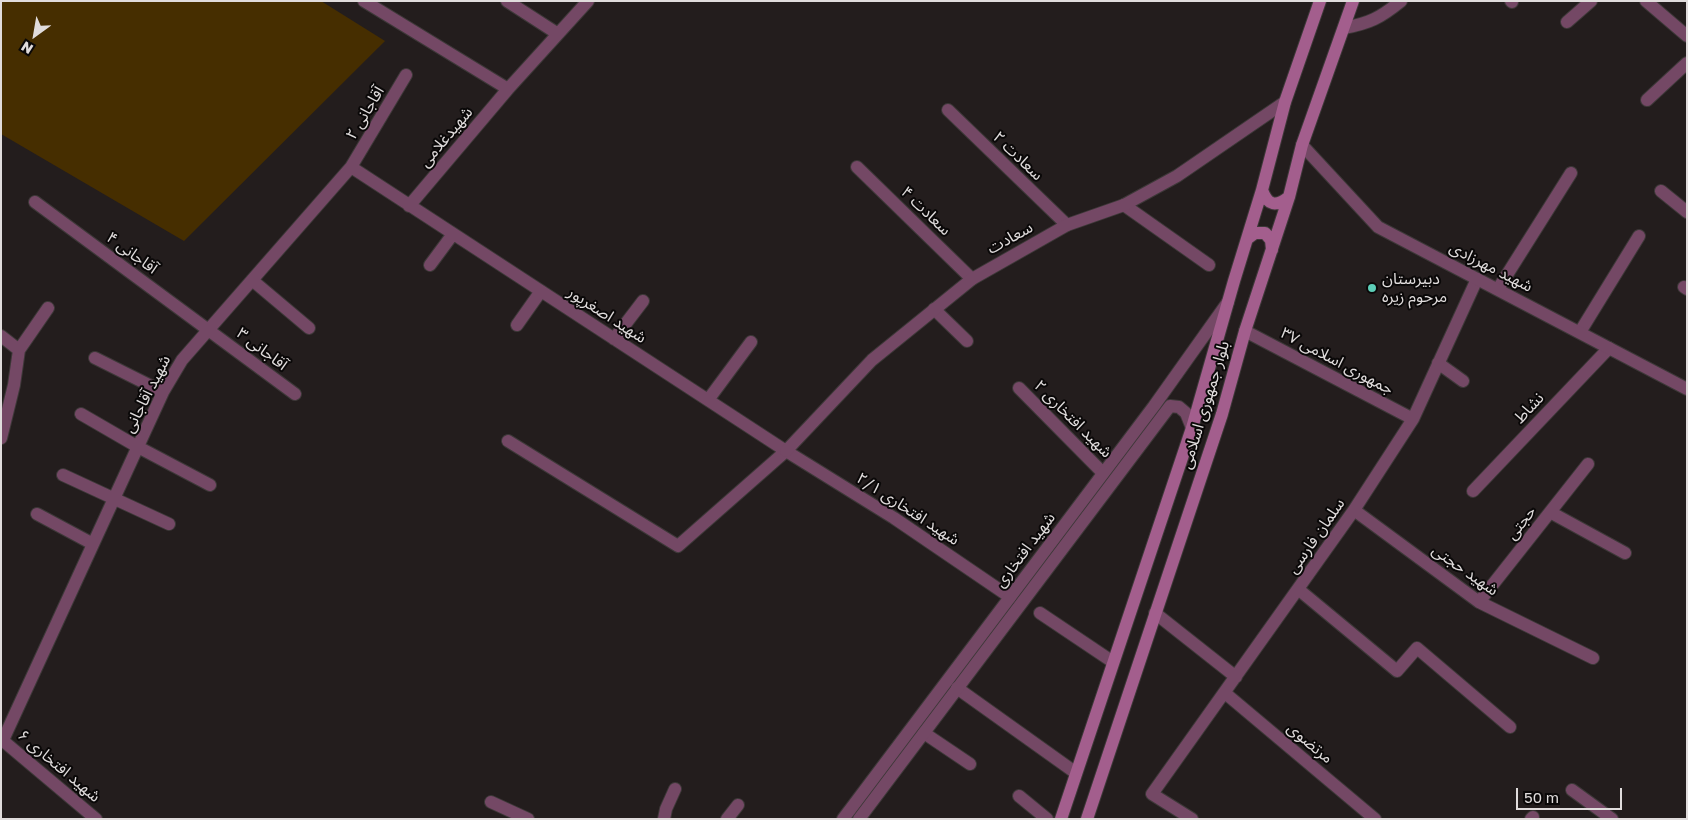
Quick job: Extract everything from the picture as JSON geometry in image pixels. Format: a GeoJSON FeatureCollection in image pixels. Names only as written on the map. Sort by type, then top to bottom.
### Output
{"type":"FeatureCollection","features":[{"type":"Feature","properties":{"kind":"main road","name":"بلوار جمهوری اسلامی"},"geometry":{"type":"LineString","coordinates":[[1060,819],[1192,428],[1262,190],[1285,102],[1320,1]]}},
{"type":"Feature","properties":{"kind":"main road","name":"بلوار جمهوری اسلامی"},"geometry":{"type":"LineString","coordinates":[[1087,819],[1222,414],[1246,331],[1289,197],[1302,145],[1353,1]]}},
{"type":"Feature","properties":{"kind":"main road"},"geometry":{"type":"LineString","coordinates":[[1262,190],[1265,199],[1273,204],[1282,203],[1289,197]]}},
{"type":"Feature","properties":{"kind":"main road"},"geometry":{"type":"LineString","coordinates":[[1247,239],[1255,233],[1264,233],[1272,240],[1272,250]]}},
{"type":"Feature","properties":{"kind":"street"},"geometry":{"type":"LineString","coordinates":[[364,1],[508,89]]}},
{"type":"Feature","properties":{"kind":"street"},"geometry":{"type":"LineString","coordinates":[[507,1],[558,34]]}},
{"type":"Feature","properties":{"kind":"street","name":"شهیدغلامی"},"geometry":{"type":"LineString","coordinates":[[409,206],[508,89],[588,1]]}},
{"type":"Feature","properties":{"kind":"street"},"geometry":{"type":"LineString","coordinates":[[1344,28],[1381,16],[1401,1]]}},
{"type":"Feature","properties":{"kind":"street"},"geometry":{"type":"LineString","coordinates":[[1567,22],[1592,1]]}},
{"type":"Feature","properties":{"kind":"street"},"geometry":{"type":"LineString","coordinates":[[1646,1],[1687,36]]}},
{"type":"Feature","properties":{"kind":"street"},"geometry":{"type":"LineString","coordinates":[[1647,100],[1687,63]]}},
{"type":"Feature","properties":{"kind":"street","name":"آقاجانی ۲"},"geometry":{"type":"LineString","coordinates":[[351,167],[406,75]]}},
{"type":"Feature","properties":{"kind":"street","name":"سعادت"},"geometry":{"type":"LineString","coordinates":[[508,441],[678,546],[786,451],[872,360],[972,279],[1067,225],[1124,205],[1177,176],[1285,102]]}},
{"type":"Feature","properties":{"kind":"street","name":"سعادت ۲"},"geometry":{"type":"LineString","coordinates":[[948,110],[1067,225]]}},
{"type":"Feature","properties":{"kind":"street","name":"شهید مهرزادی"},"geometry":{"type":"LineString","coordinates":[[1302,145],[1378,226],[1687,389]]}},
{"type":"Feature","properties":{"kind":"street"},"geometry":{"type":"LineString","coordinates":[[351,167],[409,206]]}},
{"type":"Feature","properties":{"kind":"street","name":"شهید آقاجانی"},"geometry":{"type":"LineString","coordinates":[[2,739],[163,392],[182,360],[351,167]]}},
{"type":"Feature","properties":{"kind":"street","name":"سعادت ۴"},"geometry":{"type":"LineString","coordinates":[[857,167],[972,279]]}},
{"type":"Feature","properties":{"kind":"street"},"geometry":{"type":"LineString","coordinates":[[1498,289],[1571,174]]}},
{"type":"Feature","properties":{"kind":"street"},"geometry":{"type":"LineString","coordinates":[[1661,190],[1687,212]]}},
{"type":"Feature","properties":{"kind":"street","name":"آقاجانی ۴"},"geometry":{"type":"LineString","coordinates":[[35,202],[210,329]]}},
{"type":"Feature","properties":{"kind":"street"},"geometry":{"type":"LineString","coordinates":[[1124,205],[1210,265]]}},
{"type":"Feature","properties":{"kind":"street","name":"شهید اصغرپور"},"geometry":{"type":"LineString","coordinates":[[409,206],[786,451]]}},
{"type":"Feature","properties":{"kind":"street"},"geometry":{"type":"LineString","coordinates":[[430,266],[453,234]]}},
{"type":"Feature","properties":{"kind":"street"},"geometry":{"type":"LineString","coordinates":[[1580,332],[1638,236]]}},
{"type":"Feature","properties":{"kind":"street","name":"سلمان فارسی"},"geometry":{"type":"LineString","coordinates":[[1192,819],[1152,794],[1354,510],[1412,419],[1477,279]]}},
{"type":"Feature","properties":{"kind":"street"},"geometry":{"type":"LineString","coordinates":[[252,280],[309,328]]}},
{"type":"Feature","properties":{"kind":"street"},"geometry":{"type":"LineString","coordinates":[[517,325],[541,291]]}},
{"type":"Feature","properties":{"kind":"street","name":"شهید افتخاری"},"geometry":{"type":"LineString","coordinates":[[843,819],[1154,406],[1229,300]]}},
{"type":"Feature","properties":{"kind":"street"},"geometry":{"type":"LineString","coordinates":[[614,339],[643,301]]}},
{"type":"Feature","properties":{"kind":"street"},"geometry":{"type":"LineString","coordinates":[[1,438],[20,350],[48,308]]}},
{"type":"Feature","properties":{"kind":"street"},"geometry":{"type":"LineString","coordinates":[[934,309],[967,341]]}},
{"type":"Feature","properties":{"kind":"street","name":"آقاجانی ۳"},"geometry":{"type":"LineString","coordinates":[[210,329],[296,394]]}},
{"type":"Feature","properties":{"kind":"street","name":"جمهوری اسلامی ۳۷"},"geometry":{"type":"LineString","coordinates":[[1246,331],[1412,419]]}},
{"type":"Feature","properties":{"kind":"street"},"geometry":{"type":"LineString","coordinates":[[1,336],[20,350]]}},
{"type":"Feature","properties":{"kind":"street"},"geometry":{"type":"LineString","coordinates":[[708,400],[752,342]]}},
{"type":"Feature","properties":{"kind":"street","name":"نشاط"},"geometry":{"type":"LineString","coordinates":[[1474,491],[1609,348]]}},
{"type":"Feature","properties":{"kind":"street"},"geometry":{"type":"LineString","coordinates":[[95,358],[163,392]]}},
{"type":"Feature","properties":{"kind":"street"},"geometry":{"type":"LineString","coordinates":[[1438,363],[1463,381]]}},
{"type":"Feature","properties":{"kind":"street","name":"شهید افتخاری ۲"},"geometry":{"type":"LineString","coordinates":[[1019,388],[1104,473]]}},
{"type":"Feature","properties":{"kind":"street"},"geometry":{"type":"LineString","coordinates":[[1154,406],[1159,406],[1161,409],[1160,419]]}},
{"type":"Feature","properties":{"kind":"street"},"geometry":{"type":"LineString","coordinates":[[859,819],[1170,406],[1179,406],[1186,413],[1192,428]]}},
{"type":"Feature","properties":{"kind":"street"},"geometry":{"type":"LineString","coordinates":[[81,414],[138,448],[210,486]]}},
{"type":"Feature","properties":{"kind":"street","name":"شهید افتخاری ۲/۱"},"geometry":{"type":"LineString","coordinates":[[786,451],[894,518],[1010,597]]}},
{"type":"Feature","properties":{"kind":"street","name":"حجتی"},"geometry":{"type":"LineString","coordinates":[[1479,602],[1588,464]]}},
{"type":"Feature","properties":{"kind":"street"},"geometry":{"type":"LineString","coordinates":[[63,475],[169,524]]}},
{"type":"Feature","properties":{"kind":"street","name":"شهید حجتی"},"geometry":{"type":"LineString","coordinates":[[1354,510],[1479,602],[1593,658]]}},
{"type":"Feature","properties":{"kind":"street"},"geometry":{"type":"LineString","coordinates":[[1550,512],[1626,553]]}},
{"type":"Feature","properties":{"kind":"street"},"geometry":{"type":"LineString","coordinates":[[37,514],[93,544]]}},
{"type":"Feature","properties":{"kind":"street"},"geometry":{"type":"LineString","coordinates":[[1298,589],[1397,671],[1417,648],[1510,727]]}},
{"type":"Feature","properties":{"kind":"street"},"geometry":{"type":"LineString","coordinates":[[1155,613],[1236,677]]}},
{"type":"Feature","properties":{"kind":"street"},"geometry":{"type":"LineString","coordinates":[[1040,614],[1113,662]]}},
{"type":"Feature","properties":{"kind":"street"},"geometry":{"type":"LineString","coordinates":[[957,688],[1076,773]]}},
{"type":"Feature","properties":{"kind":"street","name":"مرتضوی"},"geometry":{"type":"LineString","coordinates":[[1225,693],[1375,819]]}},
{"type":"Feature","properties":{"kind":"street"},"geometry":{"type":"LineString","coordinates":[[924,733],[970,764]]}},
{"type":"Feature","properties":{"kind":"street","name":"شهید افتخاری ۶"},"geometry":{"type":"LineString","coordinates":[[2,739],[96,819]]}},
{"type":"Feature","properties":{"kind":"street"},"geometry":{"type":"LineString","coordinates":[[664,819],[666,809],[675,789]]}},
{"type":"Feature","properties":{"kind":"street"},"geometry":{"type":"LineString","coordinates":[[1572,790],[1612,819]]}},
{"type":"Feature","properties":{"kind":"street"},"geometry":{"type":"LineString","coordinates":[[1019,796],[1047,819]]}},
{"type":"Feature","properties":{"kind":"street"},"geometry":{"type":"LineString","coordinates":[[491,802],[528,819]]}},
{"type":"Feature","properties":{"kind":"street"},"geometry":{"type":"LineString","coordinates":[[727,819],[738,805]]}},
{"type":"Feature","properties":{"kind":"shaded area"},"geometry":{"type":"Polygon","coordinates":[[[1,1],[321,1],[385,41],[184,241],[1,134],[1,1]]]}},
{"type":"Feature","properties":{"kind":"place","name":"دبیرستان مرحوم زیره"},"geometry":{"type":"Point","coordinates":[1372,288]}}]}
